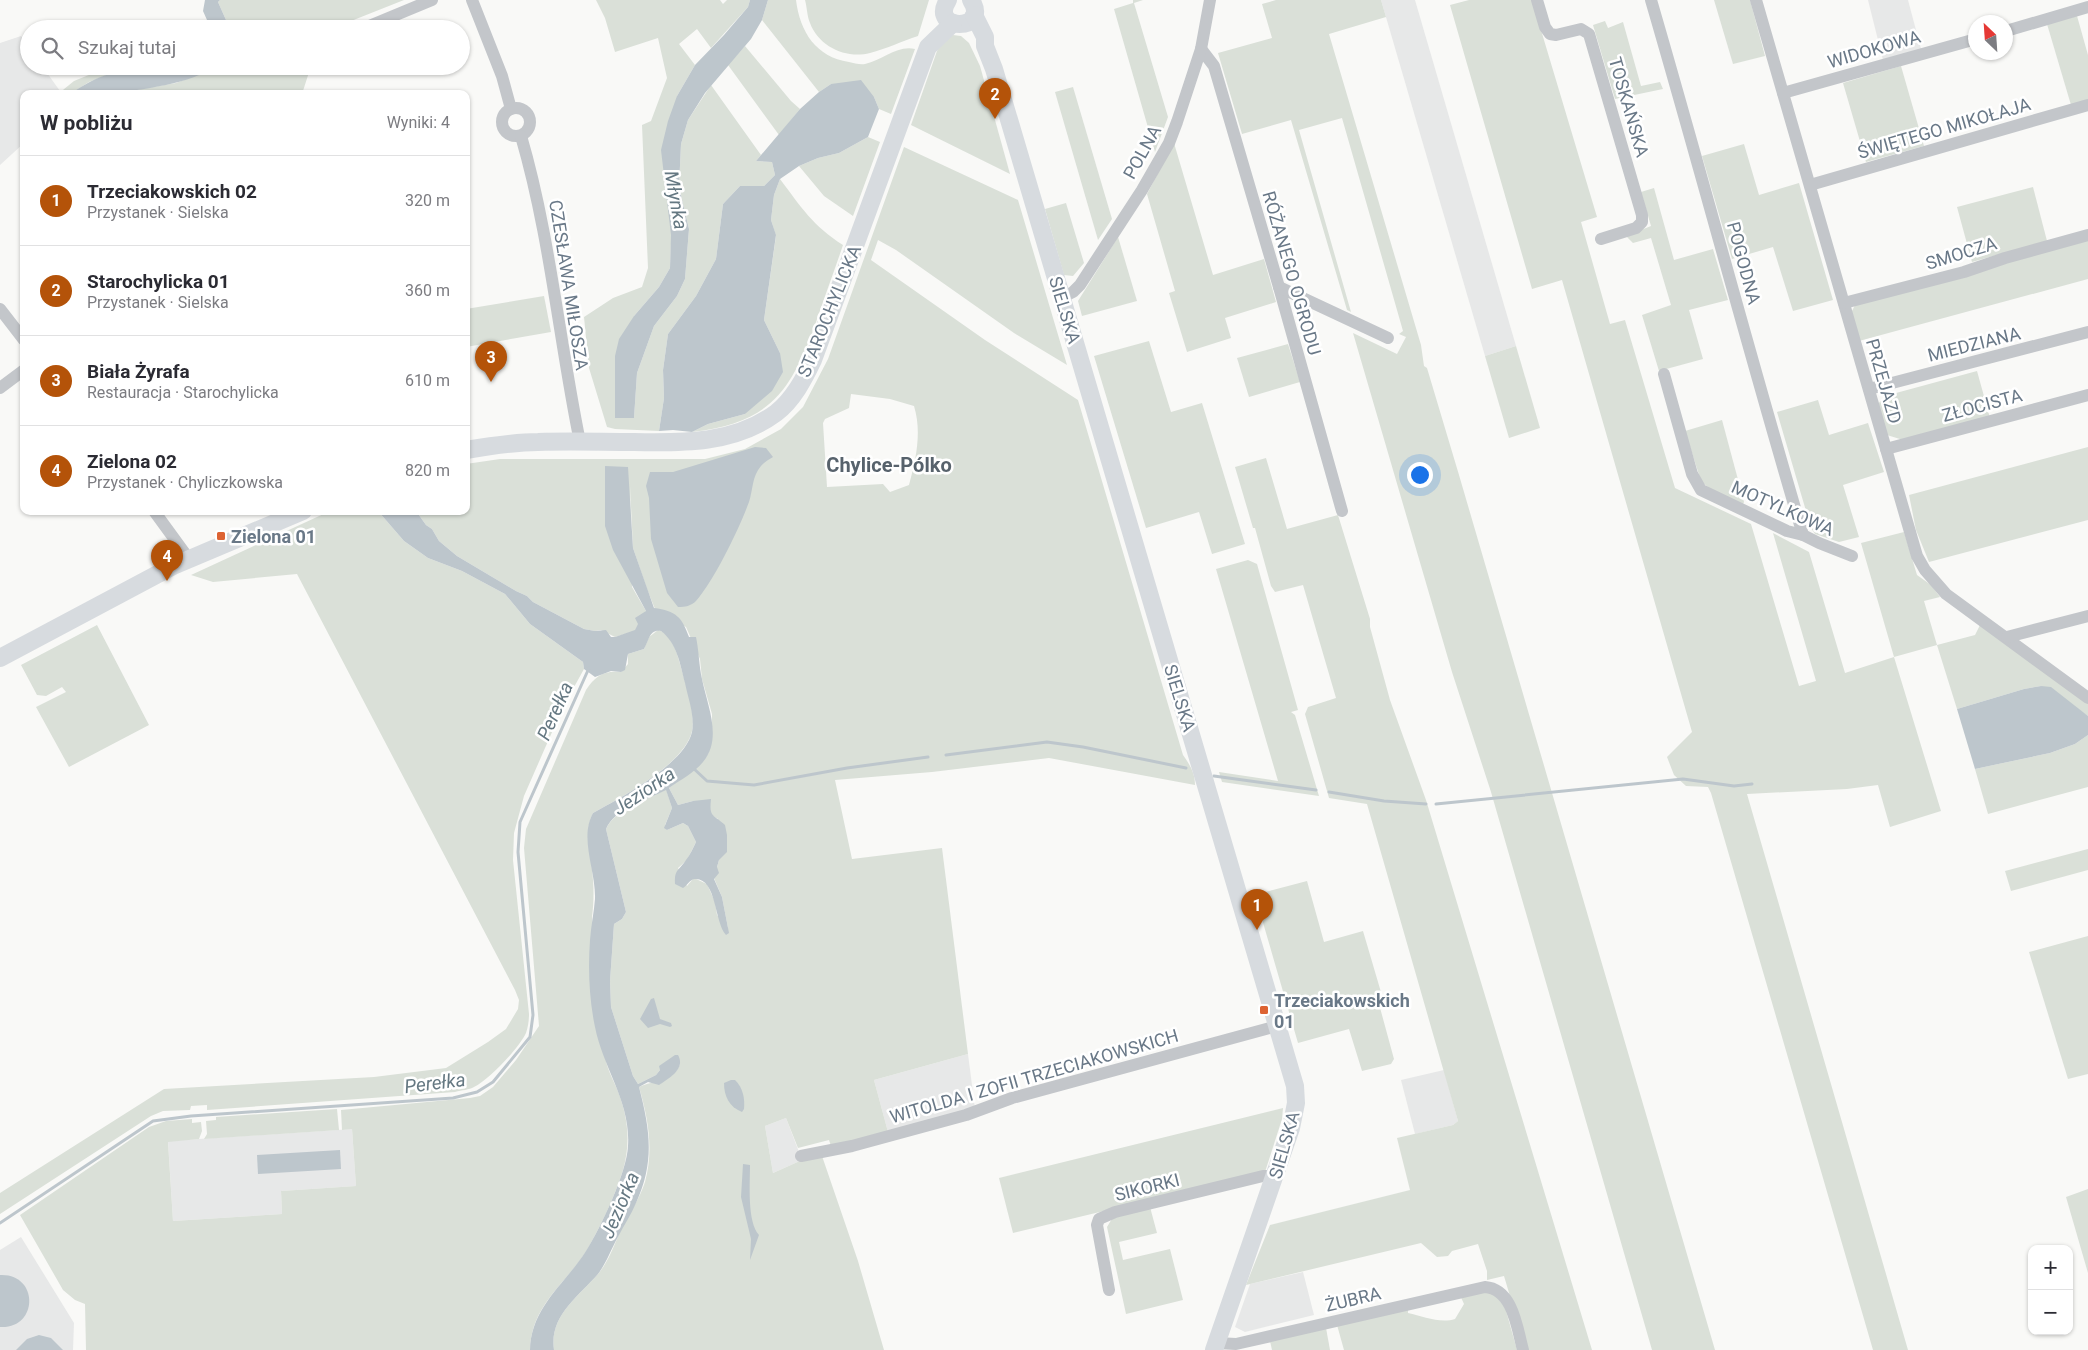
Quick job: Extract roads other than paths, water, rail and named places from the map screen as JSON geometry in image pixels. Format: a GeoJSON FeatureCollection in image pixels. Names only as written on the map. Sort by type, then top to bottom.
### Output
{"type":"FeatureCollection","features":[{"type":"Feature","properties":{"kind":"street"},"geometry":{"type":"LineString","coordinates":[[384,20],[432,0]]}},
{"type":"Feature","properties":{"kind":"street"},"geometry":{"type":"LineString","coordinates":[[472,0],[502,76],[511,109]]}},
{"type":"Feature","properties":{"kind":"street","name":"POLNA"},"geometry":{"type":"LineString","coordinates":[[1061,298],[1074,292],[1080,285],[1142,190],[1169,143],[1201,49],[1210,0]]}},
{"type":"Feature","properties":{"kind":"street","name":"TOSKAŃSKA"},"geometry":{"type":"LineString","coordinates":[[1537,0],[1545,27],[1550,34],[1556,35],[1578,29],[1584,30],[1589,34],[1642,215],[1642,222],[1636,228],[1601,239]]}},
{"type":"Feature","properties":{"kind":"street","name":"POGODNA"},"geometry":{"type":"LineString","coordinates":[[1650,0],[1713,214],[1770,426],[1803,535]]}},
{"type":"Feature","properties":{"kind":"street","name":"PRZEJAZD"},"geometry":{"type":"LineString","coordinates":[[1758,1],[1917,556],[1925,570],[1946,594],[2088,698]]}},
{"type":"Feature","properties":{"kind":"street"},"geometry":{"type":"LineString","coordinates":[[2013,28],[2088,7]]}},
{"type":"Feature","properties":{"kind":"street","name":"SIELSKA"},"geometry":{"type":"LineString","coordinates":[[959,13],[980,44],[985,46],[994,70],[1295,1086],[1296,1103],[1292,1128],[1215,1346]]}},
{"type":"Feature","properties":{"kind":"street","name":"STAROCHYLICKA"},"geometry":{"type":"LineString","coordinates":[[470,449],[513,442],[673,444],[722,438],[737,434],[764,421],[778,411],[791,398],[813,360],[928,47],[926,42],[930,32],[959,13]]}},
{"type":"Feature","properties":{"kind":"street","name":"WIDOKOWA"},"geometry":{"type":"LineString","coordinates":[[1783,93],[1968,41]]}},
{"type":"Feature","properties":{"kind":"street","name":"RÓŻANEGO OGRODU"},"geometry":{"type":"LineString","coordinates":[[1201,49],[1214,66],[1342,511]]}},
{"type":"Feature","properties":{"kind":"street","name":"ŚWIĘTEGO MIKOŁAJA"},"geometry":{"type":"LineString","coordinates":[[1810,185],[2088,105]]}},
{"type":"Feature","properties":{"kind":"street"},"geometry":{"type":"LineString","coordinates":[[511,109],[524,110],[530,117],[530,126],[525,134],[521,136],[511,136],[503,128],[504,115],[511,109]]}},
{"type":"Feature","properties":{"kind":"street","name":"CZESŁAWA MIŁOSZA"},"geometry":{"type":"LineString","coordinates":[[521,136],[535,183],[568,386],[580,442]]}},
{"type":"Feature","properties":{"kind":"street","name":"SMOCZA"},"geometry":{"type":"LineString","coordinates":[[1844,303],[1964,272],[2005,258],[2088,235]]}},
{"type":"Feature","properties":{"kind":"street"},"geometry":{"type":"LineString","coordinates":[[1279,287],[1388,338]]}},
{"type":"Feature","properties":{"kind":"street"},"geometry":{"type":"LineString","coordinates":[[0,309],[20,335]]}},
{"type":"Feature","properties":{"kind":"street","name":"MIEDZIANA"},"geometry":{"type":"LineString","coordinates":[[1869,389],[2088,332]]}},
{"type":"Feature","properties":{"kind":"street"},"geometry":{"type":"LineString","coordinates":[[0,388],[20,373]]}},
{"type":"Feature","properties":{"kind":"street","name":"MOTYLKOWA"},"geometry":{"type":"LineString","coordinates":[[1664,374],[1692,474],[1701,490],[1787,531],[1803,535],[1852,556]]}},
{"type":"Feature","properties":{"kind":"street","name":"ZŁOCISTA"},"geometry":{"type":"LineString","coordinates":[[1886,449],[2088,395]]}},
{"type":"Feature","properties":{"kind":"street"},"geometry":{"type":"LineString","coordinates":[[157,515],[189,559]]}},
{"type":"Feature","properties":{"kind":"street"},"geometry":{"type":"LineString","coordinates":[[0,658],[189,559],[294,515]]}},
{"type":"Feature","properties":{"kind":"street"},"geometry":{"type":"LineString","coordinates":[[2007,637],[2088,616]]}},
{"type":"Feature","properties":{"kind":"street","name":"WITOLDA I ZOFII TRZECIAKOWSKICH"},"geometry":{"type":"LineString","coordinates":[[801,1156],[852,1146],[966,1115],[1012,1098],[1277,1026]]}},
{"type":"Feature","properties":{"kind":"street","name":"SIKORKI"},"geometry":{"type":"LineString","coordinates":[[1109,1290],[1097,1225],[1099,1219],[1115,1212],[1263,1176],[1276,1176]]}},
{"type":"Feature","properties":{"kind":"street","name":"ŻUBRA"},"geometry":{"type":"LineString","coordinates":[[1215,1346],[1236,1344],[1485,1287],[1497,1290],[1508,1302],[1523,1350]]}},
{"type":"Feature","properties":{"kind":"water"},"geometry":{"type":"Polygon","coordinates":[[[205,0],[220,0],[218,2],[226,20],[207,20],[203,11],[205,0]]]}},
{"type":"Feature","properties":{"kind":"water","name":"Młynka"},"geometry":{"type":"Polygon","coordinates":[[[750,0],[768,0],[762,20],[751,39],[705,93],[688,120],[681,144],[679,187],[689,229],[685,279],[677,296],[654,326],[637,373],[634,418],[615,418],[615,356],[619,339],[634,316],[659,287],[670,268],[671,235],[661,150],[668,121],[677,96],[695,65],[748,7],[750,0]]]}},
{"type":"Feature","properties":{"kind":"water"},"geometry":{"type":"Polygon","coordinates":[[[198,75],[166,85],[137,90],[76,90],[104,76],[198,75]]]}},
{"type":"Feature","properties":{"kind":"water"},"geometry":{"type":"Polygon","coordinates":[[[861,80],[874,97],[879,109],[868,137],[839,153],[818,158],[799,166],[780,179],[774,195],[771,220],[776,235],[764,320],[780,353],[783,372],[772,391],[745,414],[708,424],[692,432],[659,431],[664,398],[663,370],[668,334],[696,296],[716,259],[723,204],[740,186],[764,186],[775,175],[772,162],[756,161],[800,109],[831,84],[861,80]]]}},
{"type":"Feature","properties":{"kind":"water"},"geometry":{"type":"Polygon","coordinates":[[[755,447],[766,448],[773,457],[758,470],[745,513],[711,580],[694,603],[678,607],[667,593],[651,539],[649,498],[646,486],[650,472],[673,472],[755,447]]]}},
{"type":"Feature","properties":{"kind":"water","name":"Jeziorka"},"geometry":{"type":"Polygon","coordinates":[[[605,466],[628,467],[633,548],[654,608],[673,613],[684,624],[689,637],[696,637],[701,674],[712,721],[712,743],[709,753],[703,762],[669,788],[678,805],[711,799],[711,813],[725,825],[727,852],[719,860],[717,867],[719,873],[714,879],[722,897],[729,933],[726,935],[722,929],[711,893],[702,881],[693,879],[683,888],[675,884],[676,873],[689,856],[696,842],[688,826],[683,823],[667,830],[664,828],[672,808],[666,790],[632,805],[616,815],[606,829],[626,912],[622,919],[614,924],[610,981],[611,1007],[633,1076],[638,1084],[656,1075],[660,1070],[659,1066],[675,1055],[678,1055],[680,1065],[675,1073],[659,1085],[648,1082],[639,1087],[646,1117],[649,1145],[646,1173],[636,1203],[598,1274],[560,1317],[554,1338],[554,1350],[530,1350],[536,1321],[550,1297],[578,1263],[599,1228],[618,1184],[627,1157],[628,1130],[625,1115],[599,1042],[591,1006],[589,951],[595,888],[588,844],[589,823],[593,813],[650,779],[677,756],[687,744],[692,732],[692,713],[677,654],[671,642],[661,631],[654,632],[650,636],[644,649],[628,654],[625,670],[621,672],[611,671],[595,677],[584,669],[583,662],[530,624],[505,594],[462,571],[428,558],[404,541],[381,515],[419,515],[426,525],[432,529],[439,541],[457,556],[527,596],[533,602],[584,629],[606,630],[611,637],[615,637],[635,630],[638,624],[635,618],[646,611],[613,550],[605,526],[605,466]]]}},
{"type":"Feature","properties":{"kind":"water"},"geometry":{"type":"Polygon","coordinates":[[[2041,686],[2051,687],[2088,716],[2088,735],[2075,744],[2050,753],[1975,769],[1957,709],[2024,689],[2041,686]]]}},
{"type":"Feature","properties":{"kind":"water"},"geometry":{"type":"Polygon","coordinates":[[[654,998],[660,1019],[671,1023],[672,1026],[660,1024],[648,1028],[640,1019],[651,999],[654,998]]]}},
{"type":"Feature","properties":{"kind":"water"},"geometry":{"type":"Polygon","coordinates":[[[735,1080],[743,1093],[744,1109],[742,1112],[737,1110],[726,1097],[724,1083],[735,1080]]]}},
{"type":"Feature","properties":{"kind":"water"},"geometry":{"type":"Polygon","coordinates":[[[340,1150],[341,1169],[258,1174],[257,1155],[340,1150]]]}},
{"type":"Feature","properties":{"kind":"water"},"geometry":{"type":"Polygon","coordinates":[[[743,1164],[750,1165],[751,1212],[755,1229],[759,1235],[750,1260],[751,1239],[741,1197],[743,1164]]]}},
{"type":"Feature","properties":{"kind":"water"},"geometry":{"type":"Polygon","coordinates":[[[0,1275],[13,1277],[22,1283],[27,1291],[29,1301],[27,1311],[22,1319],[13,1325],[0,1327],[0,1275]]]}},
{"type":"Feature","properties":{"kind":"water"},"geometry":{"type":"Polygon","coordinates":[[[39,1335],[51,1338],[63,1350],[16,1350],[27,1339],[39,1335]]]}},
{"type":"Feature","properties":{"kind":"waterway","name":"Perełka"},"geometry":{"type":"LineString","coordinates":[[0,1223],[153,1121],[191,1116],[453,1098],[477,1092],[493,1082],[530,1037],[533,1015],[518,852],[520,822],[589,668]]}},
{"type":"Feature","properties":{"kind":"waterway"},"geometry":{"type":"LineString","coordinates":[[946,755],[1047,742],[1083,747],[1186,768]]}},
{"type":"Feature","properties":{"kind":"waterway"},"geometry":{"type":"LineString","coordinates":[[692,767],[707,781],[754,785],[847,768],[928,757]]}},
{"type":"Feature","properties":{"kind":"waterway"},"geometry":{"type":"LineString","coordinates":[[1214,776],[1316,790]]}},
{"type":"Feature","properties":{"kind":"waterway"},"geometry":{"type":"LineString","coordinates":[[1436,804],[1683,779],[1734,786],[1752,784]]}},
{"type":"Feature","properties":{"kind":"waterway"},"geometry":{"type":"LineString","coordinates":[[1329,792],[1384,801],[1426,804]]}},
{"type":"Feature","properties":{"kind":"place","name":"Starochylicka 01"},"geometry":{"type":"Point","coordinates":[995,119]}},
{"type":"Feature","properties":{"kind":"place","name":"Biała Żyrafa"},"geometry":{"type":"Point","coordinates":[491,382]}},
{"type":"Feature","properties":{"kind":"place","name":"Zielona 01"},"geometry":{"type":"Point","coordinates":[221,536]}},
{"type":"Feature","properties":{"kind":"place","name":"Zielona 02"},"geometry":{"type":"Point","coordinates":[167,581]}},
{"type":"Feature","properties":{"kind":"place","name":"Trzeciakowskich 02"},"geometry":{"type":"Point","coordinates":[1257,930]}},
{"type":"Feature","properties":{"kind":"place","name":"Trzeciakowskich 01"},"geometry":{"type":"Point","coordinates":[1264,1010]}},
{"type":"Feature","properties":{"kind":"district","name":"Chylice-Pólko"},"geometry":{"type":"Point","coordinates":[889,465]}}]}
